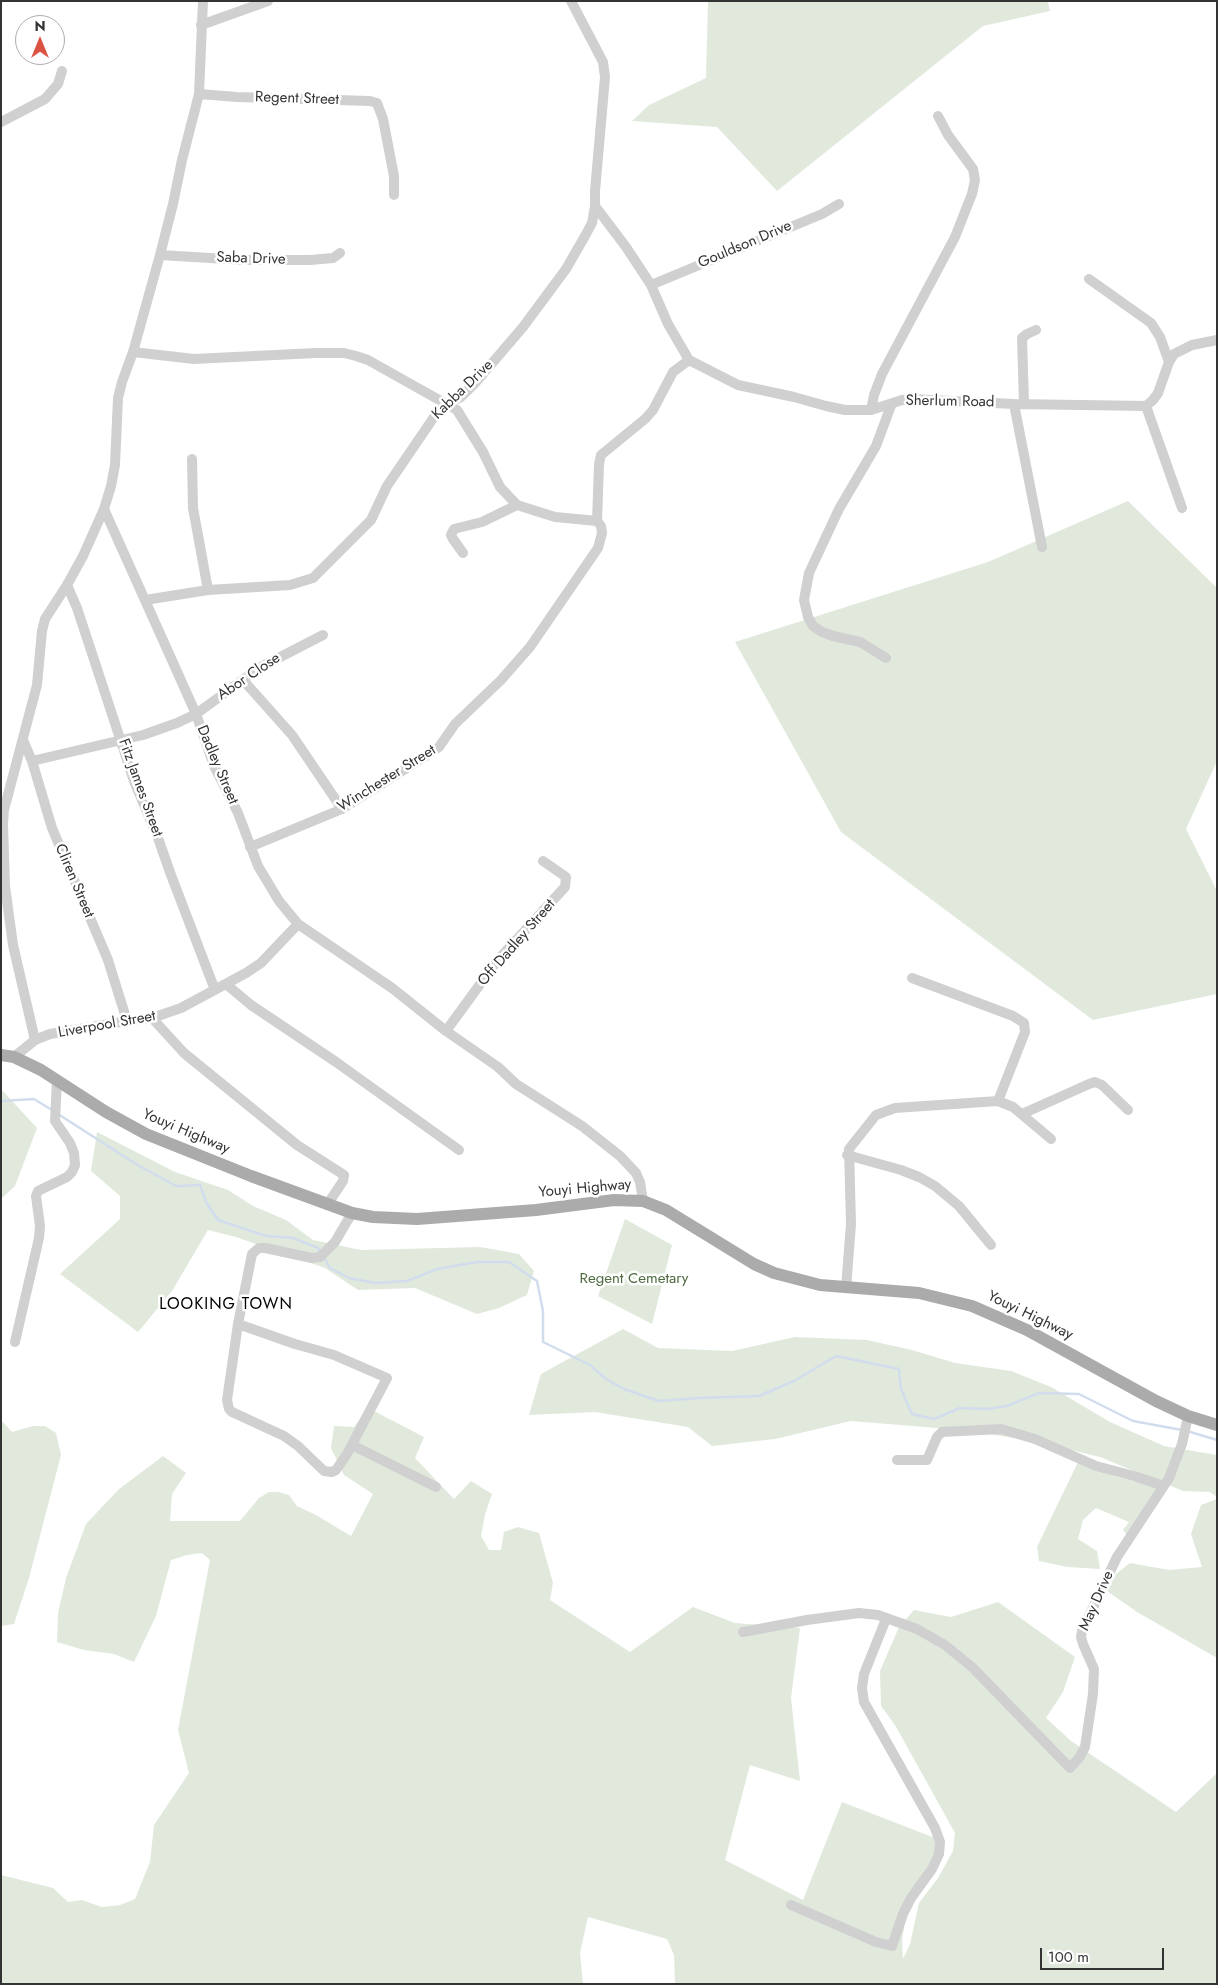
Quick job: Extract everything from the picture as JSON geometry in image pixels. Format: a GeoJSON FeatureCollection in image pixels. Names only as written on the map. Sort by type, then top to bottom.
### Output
{"type":"FeatureCollection","features":[{"type":"Feature","properties":{"kind":"main road","name":"Youyi Highway"},"geometry":{"type":"LineString","coordinates":[[8,1056],[57,1080],[106,1112],[146,1134],[352,1213],[373,1217],[417,1219],[536,1210],[614,1200],[643,1201],[666,1210],[746,1260],[774,1274],[820,1285],[919,1293],[972,1306],[1027,1330],[1156,1401],[1187,1421],[1217,1425]]}},
{"type":"Feature","properties":{"kind":"street"},"geometry":{"type":"LineString","coordinates":[[35,1040],[13,944],[5,886],[3,854],[4,810],[37,685],[42,631],[45,619],[83,556],[104,509],[115,465],[118,398],[127,365],[133,352],[174,204],[182,160],[199,94],[203,1]]}},
{"type":"Feature","properties":{"kind":"street"},"geometry":{"type":"LineString","coordinates":[[201,25],[268,1]]}},
{"type":"Feature","properties":{"kind":"street","name":"Kabba Drive"},"geometry":{"type":"LineString","coordinates":[[145,600],[208,590],[290,585],[313,578],[371,520],[387,486],[425,429],[447,404],[467,392],[523,327],[571,261],[588,229],[595,206],[605,69],[571,1]]}},
{"type":"Feature","properties":{"kind":"street"},"geometry":{"type":"LineString","coordinates":[[1,122],[45,98],[58,84],[62,71]]}},
{"type":"Feature","properties":{"kind":"street","name":"Regent Street"},"geometry":{"type":"LineString","coordinates":[[199,94],[246,98],[370,101],[377,104],[383,119],[394,176],[394,195]]}},
{"type":"Feature","properties":{"kind":"street"},"geometry":{"type":"LineString","coordinates":[[871,410],[874,395],[882,374],[947,252],[972,194],[975,180],[973,169],[948,136],[938,116]]}},
{"type":"Feature","properties":{"kind":"street","name":"Gouldson Drive"},"geometry":{"type":"LineString","coordinates":[[650,285],[822,214],[839,204]]}},
{"type":"Feature","properties":{"kind":"street"},"geometry":{"type":"LineString","coordinates":[[133,352],[194,359],[344,353],[368,360],[447,404],[461,415],[500,487],[518,505],[555,516],[597,520],[598,464],[601,455],[650,414],[673,372],[689,360],[668,324],[650,285],[626,247],[595,206]]}},
{"type":"Feature","properties":{"kind":"street","name":"Saba Drive"},"geometry":{"type":"LineString","coordinates":[[160,255],[243,260],[326,260],[340,253]]}},
{"type":"Feature","properties":{"kind":"street"},"geometry":{"type":"LineString","coordinates":[[1088,278],[1151,323],[1157,331],[1169,362]]}},
{"type":"Feature","properties":{"kind":"street"},"geometry":{"type":"LineString","coordinates":[[1036,330],[1022,338],[1019,403],[1042,547]]}},
{"type":"Feature","properties":{"kind":"street"},"geometry":{"type":"LineString","coordinates":[[1182,508],[1146,406],[1158,392],[1169,362],[1174,354],[1182,348],[1217,340]]}},
{"type":"Feature","properties":{"kind":"street","name":"Sherlum Road"},"geometry":{"type":"LineString","coordinates":[[689,360],[738,385],[775,392],[845,410],[871,410],[892,402],[912,399],[1146,406]]}},
{"type":"Feature","properties":{"kind":"street"},"geometry":{"type":"LineString","coordinates":[[886,658],[860,642],[833,636],[813,626],[808,618],[804,600],[809,573],[839,509],[876,446],[892,402]]}},
{"type":"Feature","properties":{"kind":"street"},"geometry":{"type":"LineString","coordinates":[[192,460],[193,508],[208,590]]}},
{"type":"Feature","properties":{"kind":"street"},"geometry":{"type":"LineString","coordinates":[[463,553],[452,539],[451,535],[454,530],[482,522],[518,505]]}},
{"type":"Feature","properties":{"kind":"street","name":"Dadley Street"},"geometry":{"type":"LineString","coordinates":[[104,509],[196,714],[214,766],[238,813],[250,847],[270,888],[298,924],[392,988],[446,1031],[498,1068],[516,1084],[582,1126],[620,1156],[636,1173],[640,1182],[643,1201]]}},
{"type":"Feature","properties":{"kind":"street","name":"Winchester Street"},"geometry":{"type":"LineString","coordinates":[[250,847],[342,809],[439,747],[455,724],[501,680],[530,647],[598,548],[602,533],[601,526],[597,520]]}},
{"type":"Feature","properties":{"kind":"street","name":"Fitz James Street"},"geometry":{"type":"LineString","coordinates":[[67,585],[77,608],[134,781],[158,838],[215,990]]}},
{"type":"Feature","properties":{"kind":"street","name":"Abor Close"},"geometry":{"type":"LineString","coordinates":[[32,761],[159,730],[196,714],[277,657],[323,635]]}},
{"type":"Feature","properties":{"kind":"street"},"geometry":{"type":"LineString","coordinates":[[243,680],[292,735],[342,809]]}},
{"type":"Feature","properties":{"kind":"street","name":"Cliren Street"},"geometry":{"type":"LineString","coordinates":[[23,740],[32,761],[52,828],[108,960],[127,1021]]}},
{"type":"Feature","properties":{"kind":"street","name":"Off Dadley Street"},"geometry":{"type":"LineString","coordinates":[[446,1031],[497,961],[565,887],[566,877],[543,861]]}},
{"type":"Feature","properties":{"kind":"street","name":"Liverpool Street"},"geometry":{"type":"LineString","coordinates":[[8,1056],[35,1040],[50,1034],[152,1018],[181,1008],[261,963],[298,924]]}},
{"type":"Feature","properties":{"kind":"street"},"geometry":{"type":"LineString","coordinates":[[912,978],[1013,1016],[1024,1023],[1025,1032],[998,1101]]}},
{"type":"Feature","properties":{"kind":"street"},"geometry":{"type":"LineString","coordinates":[[226,984],[251,1005],[336,1062],[459,1150]]}},
{"type":"Feature","properties":{"kind":"street"},"geometry":{"type":"LineString","coordinates":[[152,1018],[184,1053],[297,1145],[344,1175],[343,1181],[327,1205]]}},
{"type":"Feature","properties":{"kind":"street"},"geometry":{"type":"LineString","coordinates":[[15,1342],[39,1238],[40,1226],[36,1196],[38,1191],[67,1177],[75,1165],[74,1153],[70,1143],[55,1121],[57,1080]]}},
{"type":"Feature","properties":{"kind":"street"},"geometry":{"type":"LineString","coordinates":[[1022,1114],[1095,1082],[1102,1085],[1128,1110]]}},
{"type":"Feature","properties":{"kind":"street"},"geometry":{"type":"LineString","coordinates":[[846,1288],[851,1224],[847,1156],[852,1143],[876,1115],[895,1108],[998,1101],[1005,1103],[1022,1114],[1051,1139]]}},
{"type":"Feature","properties":{"kind":"street"},"geometry":{"type":"LineString","coordinates":[[847,1156],[920,1177],[959,1206],[992,1245]]}},
{"type":"Feature","properties":{"kind":"street"},"geometry":{"type":"LineString","coordinates":[[238,1324],[295,1344],[334,1355],[387,1378],[352,1444],[338,1467],[332,1472],[324,1471],[298,1446],[284,1436],[228,1409],[228,1400],[238,1324],[250,1259],[254,1250],[265,1248],[312,1258],[320,1257],[335,1242],[352,1213]]}},
{"type":"Feature","properties":{"kind":"street","name":"May Drive"},"geometry":{"type":"LineString","coordinates":[[886,1619],[917,1629],[957,1654],[994,1688],[1070,1768],[1079,1758],[1085,1747],[1094,1694],[1094,1669],[1081,1638],[1082,1631],[1117,1557],[1164,1486],[1182,1444],[1187,1421]]}},
{"type":"Feature","properties":{"kind":"street"},"geometry":{"type":"LineString","coordinates":[[897,1460],[927,1460],[937,1437],[942,1432],[1002,1429],[1035,1439],[1096,1466],[1164,1486]]}},
{"type":"Feature","properties":{"kind":"street"},"geometry":{"type":"LineString","coordinates":[[352,1444],[436,1487]]}},
{"type":"Feature","properties":{"kind":"street"},"geometry":{"type":"LineString","coordinates":[[743,1632],[859,1613],[873,1614],[886,1619],[864,1674],[862,1688],[864,1702],[935,1828],[940,1842],[939,1854],[932,1869],[907,1906],[892,1946],[876,1942],[791,1905]]}},
{"type":"Feature","properties":{"kind":"green space"},"geometry":{"type":"Polygon","coordinates":[[[708,1],[1048,1],[1050,11],[983,26],[777,191],[717,127],[632,121],[649,105],[706,78],[708,1]]]}},
{"type":"Feature","properties":{"kind":"green space"},"geometry":{"type":"Polygon","coordinates":[[[1128,501],[1217,588],[1217,761],[1186,829],[1217,891],[1217,994],[1093,1020],[841,832],[735,642],[988,562],[1128,501]]]}},
{"type":"Feature","properties":{"kind":"green space"},"geometry":{"type":"Polygon","coordinates":[[[2,1090],[37,1128],[15,1186],[1,1199],[2,1090]]]}},
{"type":"Feature","properties":{"kind":"green space"},"geometry":{"type":"Polygon","coordinates":[[[97,1132],[175,1172],[228,1190],[253,1206],[286,1220],[313,1240],[361,1250],[480,1247],[519,1254],[534,1271],[527,1295],[499,1308],[477,1314],[415,1288],[358,1290],[325,1268],[236,1237],[208,1230],[172,1291],[138,1332],[60,1274],[120,1219],[120,1196],[91,1171],[97,1132]]]}},
{"type":"Feature","properties":{"kind":"green space","name":"Regent Cemetary"},"geometry":{"type":"Polygon","coordinates":[[[625,1219],[672,1245],[652,1324],[598,1296],[625,1219]]]}},
{"type":"Feature","properties":{"kind":"green space"},"geometry":{"type":"Polygon","coordinates":[[[623,1329],[658,1348],[732,1351],[795,1337],[867,1340],[912,1350],[955,1363],[1011,1371],[1051,1387],[1110,1422],[1164,1446],[1217,1455],[1217,1497],[1210,1492],[1183,1491],[1100,1457],[1034,1441],[962,1430],[851,1421],[775,1439],[712,1446],[688,1427],[595,1412],[529,1415],[541,1374],[623,1329]]]}},
{"type":"Feature","properties":{"kind":"green space"},"geometry":{"type":"Polygon","coordinates":[[[368,1408],[424,1437],[415,1458],[454,1499],[471,1481],[492,1494],[485,1514],[481,1536],[489,1550],[501,1550],[504,1532],[518,1527],[539,1533],[553,1583],[550,1600],[630,1652],[693,1607],[735,1623],[800,1628],[791,1698],[800,1781],[750,1765],[725,1860],[803,1900],[842,1802],[935,1838],[938,1846],[908,1907],[902,1939],[903,1959],[910,1944],[919,1903],[938,1878],[953,1851],[955,1833],[895,1725],[881,1706],[880,1671],[899,1627],[914,1610],[951,1617],[998,1602],[1075,1657],[1063,1692],[1046,1718],[1071,1741],[1176,1812],[1216,1774],[1217,1767],[1217,1984],[675,1984],[674,1955],[667,1939],[588,1917],[580,1953],[583,1984],[1,1984],[1,1875],[53,1888],[68,1902],[82,1900],[102,1907],[120,1905],[135,1899],[150,1862],[154,1825],[189,1773],[178,1730],[210,1560],[202,1553],[171,1560],[156,1616],[134,1662],[114,1654],[84,1650],[57,1642],[58,1613],[66,1578],[86,1524],[119,1489],[163,1456],[186,1473],[172,1494],[170,1521],[240,1521],[259,1498],[269,1492],[278,1492],[289,1495],[297,1506],[351,1536],[373,1494],[344,1475],[331,1448],[334,1426],[354,1427],[368,1408]]]}},
{"type":"Feature","properties":{"kind":"green space"},"geometry":{"type":"Polygon","coordinates":[[[1,1420],[12,1432],[33,1426],[45,1426],[56,1433],[61,1455],[29,1578],[14,1624],[1,1626],[1,1420]]]}},
{"type":"Feature","properties":{"kind":"green space"},"geometry":{"type":"Polygon","coordinates":[[[1078,1462],[1117,1477],[1158,1487],[1127,1535],[1123,1530],[1129,1522],[1096,1508],[1083,1520],[1078,1539],[1097,1551],[1100,1569],[1068,1567],[1039,1561],[1037,1547],[1078,1462]]]}},
{"type":"Feature","properties":{"kind":"green space"},"geometry":{"type":"Polygon","coordinates":[[[1217,1499],[1217,1658],[1137,1612],[1107,1591],[1116,1574],[1130,1563],[1169,1570],[1202,1567],[1191,1534],[1201,1505],[1217,1499]]]}},
{"type":"Feature","properties":{"kind":"waterway"},"geometry":{"type":"LineString","coordinates":[[1,1101],[34,1099],[52,1110]]}},
{"type":"Feature","properties":{"kind":"waterway"},"geometry":{"type":"LineString","coordinates":[[58,1114],[136,1164],[176,1186],[200,1185],[206,1202],[218,1220],[266,1236],[293,1238],[318,1248],[321,1253]]}},
{"type":"Feature","properties":{"kind":"waterway"},"geometry":{"type":"LineString","coordinates":[[324,1257],[330,1268],[349,1278],[375,1283],[407,1281],[437,1269],[477,1262],[509,1262],[537,1281],[543,1311],[543,1342],[590,1365],[606,1379],[624,1389],[659,1401],[759,1396],[794,1381],[836,1356],[899,1369],[901,1389],[912,1414],[934,1419],[960,1408],[987,1409],[1007,1406],[1039,1393],[1079,1394],[1133,1421],[1182,1430]]}},
{"type":"Feature","properties":{"kind":"waterway"},"geometry":{"type":"LineString","coordinates":[[1187,1431],[1217,1440]]}},
{"type":"Feature","properties":{"kind":"district","name":"LOOKING TOWN"},"geometry":{"type":"Point","coordinates":[226,1305]}}]}
